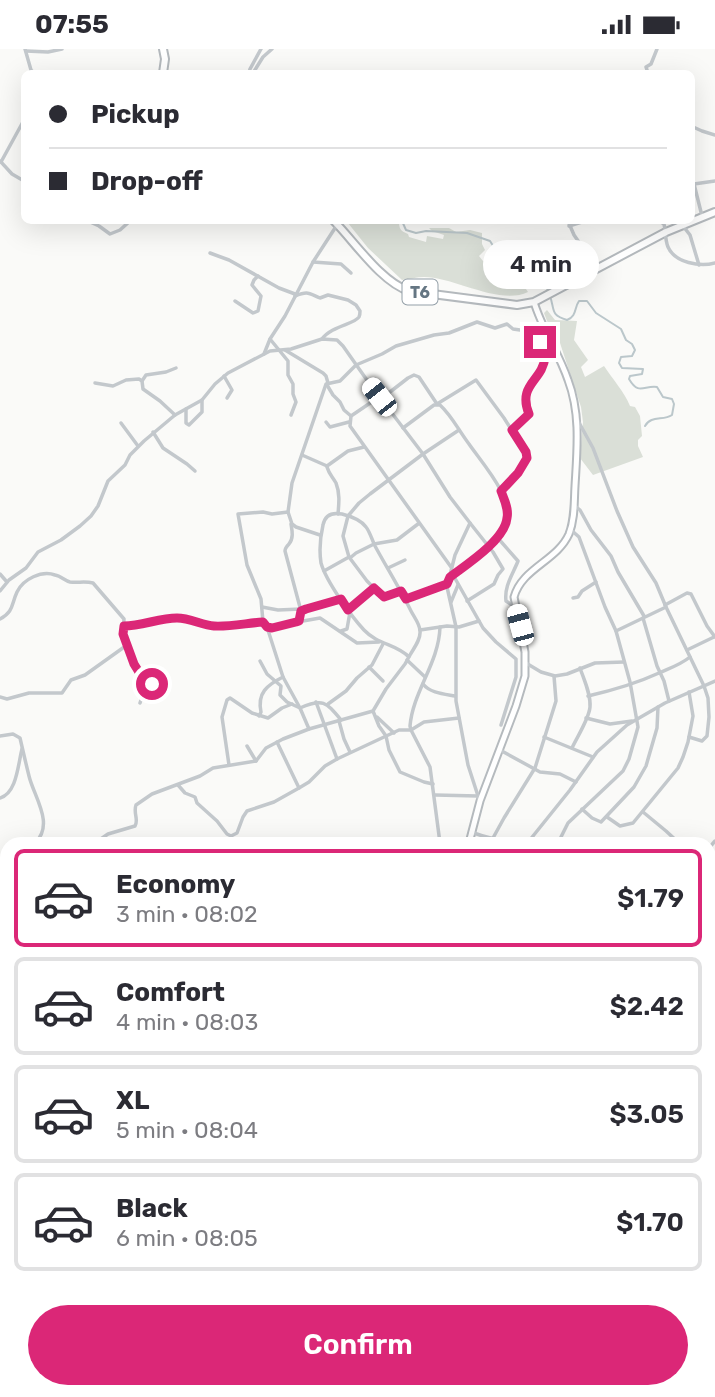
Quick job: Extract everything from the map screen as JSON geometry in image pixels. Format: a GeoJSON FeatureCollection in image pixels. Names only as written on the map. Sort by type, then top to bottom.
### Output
{"type":"FeatureCollection","features":[{"type":"Feature","properties":{"kind":"highway"},"geometry":{"type":"LineString","coordinates":[[163,49],[163,70]]}},
{"type":"Feature","properties":{"kind":"highway","name":"T6"},"geometry":{"type":"LineString","coordinates":[[695,219],[715,212]]}},
{"type":"Feature","properties":{"kind":"highway","name":"T6"},"geometry":{"type":"LineString","coordinates":[[338,224],[361,252],[401,288],[517,305],[534,302],[682,225]]}},
{"type":"Feature","properties":{"kind":"main road"},"geometry":{"type":"LineString","coordinates":[[470,837],[479,798],[521,691],[526,663],[514,597],[527,576],[562,546],[570,529],[574,505],[577,439],[572,392],[534,302]]}},
{"type":"Feature","properties":{"kind":"street"},"geometry":{"type":"LineString","coordinates":[[31,70],[26,50],[48,52],[62,49]]}},
{"type":"Feature","properties":{"kind":"street"},"geometry":{"type":"LineString","coordinates":[[250,70],[261,49]]}},
{"type":"Feature","properties":{"kind":"street"},"geometry":{"type":"LineString","coordinates":[[253,70],[272,49]]}},
{"type":"Feature","properties":{"kind":"street"},"geometry":{"type":"LineString","coordinates":[[646,70],[652,64],[657,49]]}},
{"type":"Feature","properties":{"kind":"street"},"geometry":{"type":"LineString","coordinates":[[21,125],[0,162],[21,179]]}},
{"type":"Feature","properties":{"kind":"street"},"geometry":{"type":"LineString","coordinates":[[695,128],[715,135]]}},
{"type":"Feature","properties":{"kind":"street"},"geometry":{"type":"LineString","coordinates":[[695,184],[715,181]]}},
{"type":"Feature","properties":{"kind":"street"},"geometry":{"type":"LineString","coordinates":[[695,188],[702,216]]}},
{"type":"Feature","properties":{"kind":"street"},"geometry":{"type":"LineString","coordinates":[[95,224],[110,234],[127,224]]}},
{"type":"Feature","properties":{"kind":"street"},"geometry":{"type":"LineString","coordinates":[[264,354],[335,224]]}},
{"type":"Feature","properties":{"kind":"street"},"geometry":{"type":"LineString","coordinates":[[568,224],[597,268]]}},
{"type":"Feature","properties":{"kind":"street"},"geometry":{"type":"LineString","coordinates":[[664,224],[671,253],[699,265],[715,263]]}},
{"type":"Feature","properties":{"kind":"street"},"geometry":{"type":"LineString","coordinates":[[682,225],[690,235],[699,265]]}},
{"type":"Feature","properties":{"kind":"street"},"geometry":{"type":"LineString","coordinates":[[210,253],[237,263],[294,295],[331,295],[352,302],[360,311],[357,320],[328,332],[322,339]]}},
{"type":"Feature","properties":{"kind":"street"},"geometry":{"type":"LineString","coordinates":[[313,262],[341,264],[351,273]]}},
{"type":"Feature","properties":{"kind":"street"},"geometry":{"type":"LineString","coordinates":[[235,301],[253,313],[258,311],[261,296],[252,285],[258,276]]}},
{"type":"Feature","properties":{"kind":"street"},"geometry":{"type":"LineString","coordinates":[[327,384],[344,379],[356,365],[396,346],[449,333],[477,322],[495,328],[507,324],[513,329],[534,332],[545,352],[541,371],[532,382],[526,397],[528,416],[512,430]]}},
{"type":"Feature","properties":{"kind":"street"},"geometry":{"type":"LineString","coordinates":[[270,339],[288,362],[288,375],[293,384],[296,405],[291,415]]}},
{"type":"Feature","properties":{"kind":"street"},"geometry":{"type":"LineString","coordinates":[[0,591],[7,582],[26,568],[41,549],[61,540],[91,516],[99,506],[108,481],[125,465],[138,446],[176,415],[202,400],[224,376],[264,354],[322,339],[333,339],[340,343],[403,428],[503,569],[494,584],[467,601]]}},
{"type":"Feature","properties":{"kind":"street"},"geometry":{"type":"LineString","coordinates":[[285,350],[323,373],[333,395],[351,416]]}},
{"type":"Feature","properties":{"kind":"street"},"geometry":{"type":"LineString","coordinates":[[176,368],[146,375],[142,381],[143,389],[176,415]]}},
{"type":"Feature","properties":{"kind":"street"},"geometry":{"type":"LineString","coordinates":[[451,573],[497,537],[504,529],[508,518],[507,510],[501,491],[486,467],[444,409],[436,404],[417,375],[408,378],[351,416],[349,422],[352,431],[389,480],[451,573],[479,621],[493,639],[514,656],[516,677],[501,725]]}},
{"type":"Feature","properties":{"kind":"street"},"geometry":{"type":"LineString","coordinates":[[224,376],[232,390],[227,398]]}},
{"type":"Feature","properties":{"kind":"street"},"geometry":{"type":"LineString","coordinates":[[95,383],[113,386],[134,378],[142,381]]}},
{"type":"Feature","properties":{"kind":"street"},"geometry":{"type":"LineString","coordinates":[[403,428],[476,380],[526,452],[527,458],[518,473],[501,491]]}},
{"type":"Feature","properties":{"kind":"street"},"geometry":{"type":"LineString","coordinates":[[267,627],[296,622],[300,617],[301,610],[285,551],[292,535],[288,512],[292,483],[327,384]]}},
{"type":"Feature","properties":{"kind":"street"},"geometry":{"type":"LineString","coordinates":[[186,409],[186,423],[189,425],[203,411],[202,400]]}},
{"type":"Feature","properties":{"kind":"street"},"geometry":{"type":"LineString","coordinates":[[576,417],[593,448],[633,547],[652,574],[704,685],[709,713],[707,736],[702,741],[689,737]]}},
{"type":"Feature","properties":{"kind":"street"},"geometry":{"type":"LineString","coordinates":[[326,422],[330,427],[349,422]]}},
{"type":"Feature","properties":{"kind":"street"},"geometry":{"type":"LineString","coordinates":[[121,423],[138,446]]}},
{"type":"Feature","properties":{"kind":"street"},"geometry":{"type":"LineString","coordinates":[[401,591],[384,597],[350,558],[343,536],[348,516],[359,503],[422,454],[459,430]]}},
{"type":"Feature","properties":{"kind":"street"},"geometry":{"type":"LineString","coordinates":[[153,432],[163,448],[195,471]]}},
{"type":"Feature","properties":{"kind":"street"},"geometry":{"type":"LineString","coordinates":[[327,466],[348,451],[364,447]]}},
{"type":"Feature","properties":{"kind":"street"},"geometry":{"type":"LineString","coordinates":[[303,455],[327,466]]}},
{"type":"Feature","properties":{"kind":"street"},"geometry":{"type":"LineString","coordinates":[[327,466],[340,499],[338,514]]}},
{"type":"Feature","properties":{"kind":"street"},"geometry":{"type":"LineString","coordinates":[[574,505],[609,553],[644,617],[668,701]]}},
{"type":"Feature","properties":{"kind":"street"},"geometry":{"type":"LineString","coordinates":[[288,512],[238,514],[247,565],[261,599],[263,622],[283,677],[309,729]]}},
{"type":"Feature","properties":{"kind":"street"},"geometry":{"type":"LineString","coordinates":[[104,837],[135,826],[136,805],[152,794],[200,776],[213,768],[256,761],[265,748],[309,729],[373,712],[408,658],[420,630],[368,530],[362,523],[348,516],[330,514],[326,517],[320,535],[324,571],[363,629],[381,643],[402,651],[408,658],[422,675],[425,677]]}},
{"type":"Feature","properties":{"kind":"street"},"geometry":{"type":"LineString","coordinates":[[290,520],[296,527],[320,535]]}},
{"type":"Feature","properties":{"kind":"street"},"geometry":{"type":"LineString","coordinates":[[435,796],[479,798],[469,772],[455,696],[456,628],[447,584],[455,555],[470,523]]}},
{"type":"Feature","properties":{"kind":"street"},"geometry":{"type":"LineString","coordinates":[[324,571],[374,544],[397,540],[418,524]]}},
{"type":"Feature","properties":{"kind":"street"},"geometry":{"type":"LineString","coordinates":[[561,837],[566,825],[623,771],[637,730],[631,685],[616,631],[579,537],[570,529]]}},
{"type":"Feature","properties":{"kind":"street"},"geometry":{"type":"LineString","coordinates":[[497,537],[518,562],[505,593],[506,601],[515,607]]}},
{"type":"Feature","properties":{"kind":"street"},"geometry":{"type":"LineString","coordinates":[[388,568],[405,560]]}},
{"type":"Feature","properties":{"kind":"street"},"geometry":{"type":"LineString","coordinates":[[0,619],[10,613],[20,587],[33,577],[46,573],[68,582],[93,583],[122,615],[123,634],[142,677],[143,695],[140,703]]}},
{"type":"Feature","properties":{"kind":"street"},"geometry":{"type":"LineString","coordinates":[[0,574],[7,582]]}},
{"type":"Feature","properties":{"kind":"street"},"geometry":{"type":"LineString","coordinates":[[573,598],[578,597],[596,581]]}},
{"type":"Feature","properties":{"kind":"street"},"geometry":{"type":"LineString","coordinates":[[406,599],[447,584]]}},
{"type":"Feature","properties":{"kind":"street"},"geometry":{"type":"LineString","coordinates":[[451,602],[458,585]]}},
{"type":"Feature","properties":{"kind":"street"},"geometry":{"type":"LineString","coordinates":[[341,631],[349,627],[349,611],[374,588]]}},
{"type":"Feature","properties":{"kind":"street"},"geometry":{"type":"LineString","coordinates":[[616,631],[687,593],[691,594],[714,637],[687,650]]}},
{"type":"Feature","properties":{"kind":"street"},"geometry":{"type":"LineString","coordinates":[[262,607],[301,610],[341,599]]}},
{"type":"Feature","properties":{"kind":"street"},"geometry":{"type":"LineString","coordinates":[[300,617],[303,621],[320,618],[359,644],[381,643]]}},
{"type":"Feature","properties":{"kind":"street"},"geometry":{"type":"LineString","coordinates":[[124,626],[138,626],[174,618],[186,618],[218,626],[263,622]]}},
{"type":"Feature","properties":{"kind":"street"},"geometry":{"type":"LineString","coordinates":[[420,630],[447,626],[456,628],[479,621]]}},
{"type":"Feature","properties":{"kind":"street"},"geometry":{"type":"LineString","coordinates":[[439,837],[429,763],[411,730],[412,712],[436,651],[440,628]]}},
{"type":"Feature","properties":{"kind":"street"},"geometry":{"type":"LineString","coordinates":[[328,704],[350,688],[374,663],[381,643]]}},
{"type":"Feature","properties":{"kind":"street"},"geometry":{"type":"LineString","coordinates":[[0,697],[7,699],[29,693],[62,693],[71,680],[85,675],[127,645]]}},
{"type":"Feature","properties":{"kind":"street"},"geometry":{"type":"LineString","coordinates":[[588,696],[631,685],[679,665],[690,657]]}},
{"type":"Feature","properties":{"kind":"street"},"geometry":{"type":"LineString","coordinates":[[260,661],[264,671],[281,686],[281,697],[292,704],[300,708],[316,702],[328,704],[340,721],[350,752]]}},
{"type":"Feature","properties":{"kind":"street"},"geometry":{"type":"LineString","coordinates":[[526,663],[542,673],[554,675],[567,674],[599,663],[624,662]]}},
{"type":"Feature","properties":{"kind":"street"},"geometry":{"type":"LineString","coordinates":[[369,667],[383,681]]}},
{"type":"Feature","properties":{"kind":"street"},"geometry":{"type":"LineString","coordinates":[[572,748],[590,707],[580,669]]}},
{"type":"Feature","properties":{"kind":"street"},"geometry":{"type":"LineString","coordinates":[[494,837],[534,769],[556,701],[554,675]]}},
{"type":"Feature","properties":{"kind":"street"},"geometry":{"type":"LineString","coordinates":[[142,677],[152,684],[156,697]]}},
{"type":"Feature","properties":{"kind":"street"},"geometry":{"type":"LineString","coordinates":[[258,716],[261,712],[261,695],[265,689],[283,677]]}},
{"type":"Feature","properties":{"kind":"street"},"geometry":{"type":"LineString","coordinates":[[533,837],[593,757],[611,738],[668,701],[715,681]]}},
{"type":"Feature","properties":{"kind":"street"},"geometry":{"type":"LineString","coordinates":[[423,684],[432,691],[455,696]]}},
{"type":"Feature","properties":{"kind":"street"},"geometry":{"type":"LineString","coordinates":[[607,817],[616,824],[625,826],[633,823],[678,768],[693,716],[689,692]]}},
{"type":"Feature","properties":{"kind":"street"},"geometry":{"type":"LineString","coordinates":[[229,765],[222,717],[227,700],[230,698],[258,716],[271,717],[292,704]]}},
{"type":"Feature","properties":{"kind":"street"},"geometry":{"type":"LineString","coordinates":[[316,702],[337,759]]}},
{"type":"Feature","properties":{"kind":"street"},"geometry":{"type":"LineString","coordinates":[[582,809],[600,823],[634,787],[646,766],[657,728],[658,707]]}},
{"type":"Feature","properties":{"kind":"street"},"geometry":{"type":"LineString","coordinates":[[373,712],[394,733]]}},
{"type":"Feature","properties":{"kind":"street"},"geometry":{"type":"LineString","coordinates":[[373,712],[400,772],[433,783]]}},
{"type":"Feature","properties":{"kind":"street"},"geometry":{"type":"LineString","coordinates":[[178,785],[194,796],[197,803],[231,836],[237,833],[247,811],[274,802],[299,788],[323,768],[350,752],[402,730],[411,730],[426,721],[459,718]]}},
{"type":"Feature","properties":{"kind":"street"},"geometry":{"type":"LineString","coordinates":[[586,718],[610,724],[635,720]]}},
{"type":"Feature","properties":{"kind":"street"},"geometry":{"type":"LineString","coordinates":[[0,736],[16,735],[20,738],[30,779],[44,818],[40,837]]}},
{"type":"Feature","properties":{"kind":"street"},"geometry":{"type":"LineString","coordinates":[[544,737],[593,757]]}},
{"type":"Feature","properties":{"kind":"street"},"geometry":{"type":"LineString","coordinates":[[277,742],[299,788]]}},
{"type":"Feature","properties":{"kind":"street"},"geometry":{"type":"LineString","coordinates":[[247,746],[256,761]]}},
{"type":"Feature","properties":{"kind":"street"},"geometry":{"type":"LineString","coordinates":[[0,798],[6,796],[13,785],[22,747]]}},
{"type":"Feature","properties":{"kind":"street"},"geometry":{"type":"LineString","coordinates":[[500,750],[543,773],[560,774],[576,782]]}},
{"type":"Feature","properties":{"kind":"street"},"geometry":{"type":"LineString","coordinates":[[643,812],[672,837]]}},
{"type":"Feature","properties":{"kind":"street"},"geometry":{"type":"LineString","coordinates":[[471,832],[484,837]]}},
{"type":"Feature","properties":{"kind":"shaded area"},"geometry":{"type":"Polygon","coordinates":[[[349,224],[399,224],[400,229],[409,237],[426,242],[427,236],[443,239],[444,235],[429,228],[482,233],[485,250],[479,256],[483,261],[490,260],[497,275],[502,278],[509,277],[515,281],[522,279],[528,292],[504,296],[436,278],[402,280],[368,248],[349,224]]]}},
{"type":"Feature","properties":{"kind":"shaded area"},"geometry":{"type":"Polygon","coordinates":[[[547,310],[555,320],[577,321],[574,340],[588,360],[581,367],[585,377],[604,366],[630,406],[635,407],[640,416],[642,436],[638,440],[638,446],[643,457],[593,475],[580,458],[583,422],[581,407],[560,343],[544,313],[547,310]]]}},
{"type":"Feature","properties":{"kind":"waterway"},"geometry":{"type":"LineString","coordinates":[[403,224],[406,230],[416,233],[467,233],[490,241],[501,255],[514,257],[533,266],[543,275],[548,291]]}},
{"type":"Feature","properties":{"kind":"waterway"},"geometry":{"type":"LineString","coordinates":[[550,296],[555,314],[567,320],[574,314],[579,301],[587,301],[596,313],[621,329],[626,340],[632,344],[635,350],[632,356],[621,357],[619,363],[622,368],[643,369],[642,374],[630,376],[629,379],[642,389],[657,387],[663,397],[672,399],[674,404],[672,415],[650,420],[645,426]]}},
{"type":"Feature","properties":{"kind":"route"},"geometry":{"type":"LineString","coordinates":[[152,684],[142,677],[134,664],[123,634],[124,626],[179,618],[211,626],[263,622],[272,628],[299,621],[301,611],[341,599],[348,610],[374,588],[384,597],[401,591],[406,599],[447,584],[450,577],[501,532],[508,518],[501,491],[518,473],[527,458],[512,430],[529,414],[525,399],[544,364],[545,352],[540,342]]}}]}
